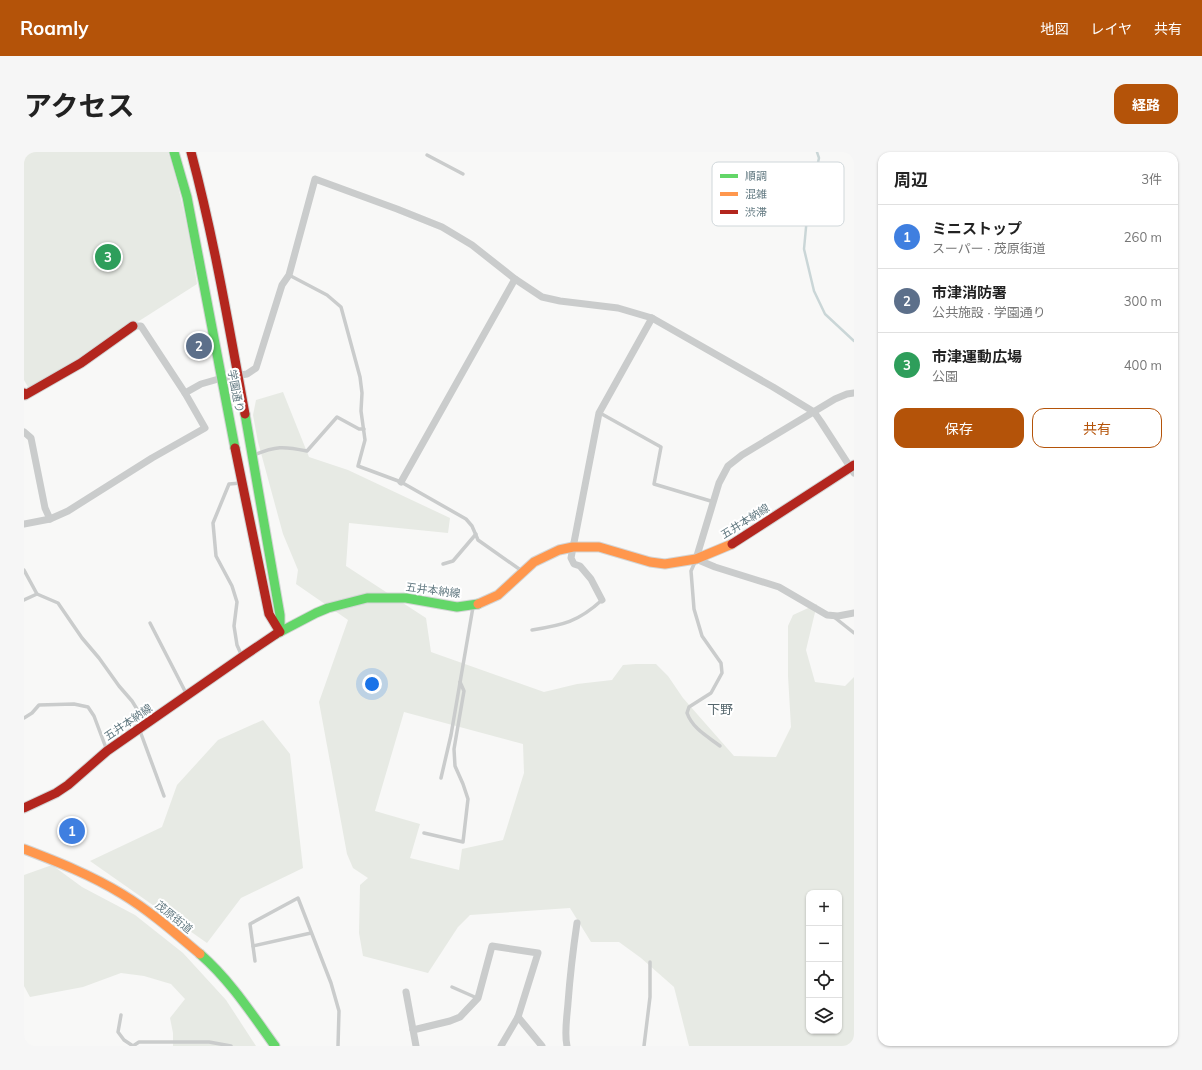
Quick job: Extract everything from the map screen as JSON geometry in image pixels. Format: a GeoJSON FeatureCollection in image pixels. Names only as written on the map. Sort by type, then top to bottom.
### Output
{"type":"FeatureCollection","features":[{"type":"Feature","properties":{"kind":"main road","name":"学園通り"},"geometry":{"type":"LineString","coordinates":[[174,152],[187,197],[269,614],[280,632]]}},
{"type":"Feature","properties":{"kind":"main road"},"geometry":{"type":"LineString","coordinates":[[191,152],[202,193],[253,455],[280,615],[280,632]]}},
{"type":"Feature","properties":{"kind":"main road"},"geometry":{"type":"LineString","coordinates":[[209,311],[225,308]]}},
{"type":"Feature","properties":{"kind":"main road"},"geometry":{"type":"LineString","coordinates":[[24,393],[25,395],[80,363],[133,326]]}},
{"type":"Feature","properties":{"kind":"main road","name":"五井本納線"},"geometry":{"type":"LineString","coordinates":[[24,808],[56,793],[68,785],[107,751],[280,632],[328,608],[367,598],[406,598],[457,607],[474,606],[498,595],[534,562],[559,550],[574,547],[599,546],[650,562],[665,564],[696,559],[732,544],[853,468]]}},
{"type":"Feature","properties":{"kind":"main road","name":"茂原街道"},"geometry":{"type":"LineString","coordinates":[[24,849],[76,870],[120,893],[159,919],[210,963],[232,988],[275,1046]]}},
{"type":"Feature","properties":{"kind":"street"},"geometry":{"type":"LineString","coordinates":[[185,393],[201,384],[222,378],[247,374],[256,368],[282,285],[289,275],[315,179],[442,227],[472,245],[515,279],[542,297],[560,301],[618,308],[652,318],[814,412],[853,468]]}},
{"type":"Feature","properties":{"kind":"street"},"geometry":{"type":"LineString","coordinates":[[401,482],[515,279]]}},
{"type":"Feature","properties":{"kind":"street"},"geometry":{"type":"LineString","coordinates":[[602,600],[591,579],[580,566],[574,564],[571,558],[600,412],[652,318]]}},
{"type":"Feature","properties":{"kind":"street"},"geometry":{"type":"LineString","coordinates":[[24,524],[50,518],[68,511],[152,458],[205,428],[185,393],[141,326],[133,326]]}},
{"type":"Feature","properties":{"kind":"street"},"geometry":{"type":"LineString","coordinates":[[854,393],[835,399],[742,455],[728,466],[719,483],[696,559],[715,567],[779,587],[827,615],[838,616],[854,613]]}},
{"type":"Feature","properties":{"kind":"street"},"geometry":{"type":"LineString","coordinates":[[24,432],[31,438],[44,508],[50,518]]}},
{"type":"Feature","properties":{"kind":"street"},"geometry":{"type":"LineString","coordinates":[[567,1046],[566,1021],[577,923]]}},
{"type":"Feature","properties":{"kind":"street"},"geometry":{"type":"LineString","coordinates":[[413,1030],[460,1017],[478,998],[492,946],[538,953],[518,1016],[501,1046]]}},
{"type":"Feature","properties":{"kind":"street"},"geometry":{"type":"LineString","coordinates":[[406,992],[416,1046]]}},
{"type":"Feature","properties":{"kind":"street"},"geometry":{"type":"LineString","coordinates":[[518,1016],[542,1046]]}},
{"type":"Feature","properties":{"kind":"lane"},"geometry":{"type":"LineString","coordinates":[[427,155],[463,174]]}},
{"type":"Feature","properties":{"kind":"lane"},"geometry":{"type":"LineString","coordinates":[[289,275],[327,296],[341,308],[360,377],[362,393],[361,411],[365,440],[358,466],[401,482],[466,519],[472,526],[478,540],[522,572]]}},
{"type":"Feature","properties":{"kind":"lane"},"geometry":{"type":"LineString","coordinates":[[600,412],[661,447],[654,484],[714,502]]}},
{"type":"Feature","properties":{"kind":"lane"},"geometry":{"type":"LineString","coordinates":[[253,455],[270,448],[282,447],[307,451],[337,417],[359,429],[364,429]]}},
{"type":"Feature","properties":{"kind":"lane"},"geometry":{"type":"LineString","coordinates":[[242,482],[229,484],[213,523],[216,556],[232,586],[237,602],[234,626],[237,645],[242,657]]}},
{"type":"Feature","properties":{"kind":"lane"},"geometry":{"type":"LineString","coordinates":[[443,564],[453,561],[476,534]]}},
{"type":"Feature","properties":{"kind":"lane"},"geometry":{"type":"LineString","coordinates":[[696,559],[692,571],[694,608],[702,636],[721,663],[722,673],[711,693],[689,706],[686,713],[701,733],[720,746]]}},
{"type":"Feature","properties":{"kind":"lane"},"geometry":{"type":"LineString","coordinates":[[24,570],[37,594],[58,603],[82,638],[132,701],[143,726],[164,796]]}},
{"type":"Feature","properties":{"kind":"lane"},"geometry":{"type":"LineString","coordinates":[[24,600],[37,594]]}},
{"type":"Feature","properties":{"kind":"lane"},"geometry":{"type":"LineString","coordinates":[[532,630],[564,624],[590,611],[602,600]]}},
{"type":"Feature","properties":{"kind":"lane"},"geometry":{"type":"LineString","coordinates":[[441,778],[451,735],[474,606]]}},
{"type":"Feature","properties":{"kind":"lane"},"geometry":{"type":"LineString","coordinates":[[832,615],[854,633]]}},
{"type":"Feature","properties":{"kind":"lane"},"geometry":{"type":"LineString","coordinates":[[150,623],[187,696]]}},
{"type":"Feature","properties":{"kind":"lane"},"geometry":{"type":"LineString","coordinates":[[424,833],[463,842],[468,799],[455,766],[454,748],[464,691],[460,682]]}},
{"type":"Feature","properties":{"kind":"lane"},"geometry":{"type":"LineString","coordinates":[[24,718],[32,713],[39,705],[74,704],[88,707],[94,716],[107,751]]}},
{"type":"Feature","properties":{"kind":"lane"},"geometry":{"type":"LineString","coordinates":[[255,961],[250,924],[298,898],[331,983],[339,1011],[338,1046]]}},
{"type":"Feature","properties":{"kind":"lane"},"geometry":{"type":"LineString","coordinates":[[253,946],[312,933]]}},
{"type":"Feature","properties":{"kind":"lane"},"geometry":{"type":"LineString","coordinates":[[644,1046],[650,997],[650,962]]}},
{"type":"Feature","properties":{"kind":"lane"},"geometry":{"type":"LineString","coordinates":[[452,987],[478,998]]}},
{"type":"Feature","properties":{"kind":"lane"},"geometry":{"type":"LineString","coordinates":[[121,1015],[118,1032],[124,1040],[133,1046],[139,1042],[209,1042],[231,1046]]}},
{"type":"Feature","properties":{"kind":"shaded area"},"geometry":{"type":"Polygon","coordinates":[[[24,152],[168,152],[185,217],[197,284],[34,388],[28,387],[24,380],[24,152]]]}},
{"type":"Feature","properties":{"kind":"shaded area"},"geometry":{"type":"Polygon","coordinates":[[[283,392],[309,457],[348,470],[450,518],[448,533],[349,523],[346,566],[426,618],[431,652],[544,692],[577,684],[612,680],[623,665],[656,664],[668,676],[683,698],[734,756],[776,757],[791,727],[788,676],[788,626],[793,615],[817,604],[806,650],[815,682],[845,686],[854,677],[854,1046],[689,1046],[674,987],[641,958],[619,942],[591,942],[570,908],[470,915],[458,927],[428,973],[363,956],[359,933],[360,885],[368,878],[353,868],[347,854],[319,702],[348,620],[296,584],[298,570],[283,534],[258,442],[253,415],[256,400],[283,392]],[[404,712],[375,811],[420,824],[410,858],[459,870],[462,849],[503,840],[524,773],[523,744],[404,712]]]}},
{"type":"Feature","properties":{"kind":"shaded area"},"geometry":{"type":"Polygon","coordinates":[[[263,720],[290,754],[303,868],[241,898],[207,943],[90,861],[162,827],[177,785],[218,740],[263,720]]]}},
{"type":"Feature","properties":{"kind":"shaded area"},"geometry":{"type":"Polygon","coordinates":[[[52,865],[82,887],[135,915],[183,953],[226,1000],[256,1046],[173,1046],[173,1033],[170,1018],[185,999],[171,984],[144,976],[121,973],[83,987],[30,997],[24,986],[24,875],[52,865]]]}},
{"type":"Feature","properties":{"kind":"waterway"},"geometry":{"type":"LineString","coordinates":[[817,152],[819,158],[818,162]]}},
{"type":"Feature","properties":{"kind":"waterway"},"geometry":{"type":"LineString","coordinates":[[806,226],[804,249],[814,291],[825,314],[854,341]]}},
{"type":"Feature","properties":{"kind":"traffic: fast"},"geometry":{"type":"LineString","coordinates":[[174,152],[187,197],[235,448]]}},
{"type":"Feature","properties":{"kind":"traffic: fast"},"geometry":{"type":"LineString","coordinates":[[245,414],[280,615],[280,630]]}},
{"type":"Feature","properties":{"kind":"traffic: fast"},"geometry":{"type":"LineString","coordinates":[[276,634],[328,608],[367,598],[406,598],[457,607],[478,604]]}},
{"type":"Feature","properties":{"kind":"traffic: fast"},"geometry":{"type":"LineString","coordinates":[[200,954],[231,986],[275,1046]]}},
{"type":"Feature","properties":{"kind":"traffic: slow"},"geometry":{"type":"LineString","coordinates":[[478,604],[498,595],[534,562],[559,550],[573,547],[599,547],[650,562],[665,564],[696,559],[732,544]]}},
{"type":"Feature","properties":{"kind":"traffic: slow"},"geometry":{"type":"LineString","coordinates":[[24,849],[86,875],[122,894],[172,930],[200,954]]}},
{"type":"Feature","properties":{"kind":"traffic: jam"},"geometry":{"type":"LineString","coordinates":[[191,152],[214,250],[245,414]]}},
{"type":"Feature","properties":{"kind":"traffic: jam"},"geometry":{"type":"LineString","coordinates":[[24,393],[25,395],[81,363],[133,326]]}},
{"type":"Feature","properties":{"kind":"traffic: jam"},"geometry":{"type":"LineString","coordinates":[[235,448],[269,614],[280,632]]}},
{"type":"Feature","properties":{"kind":"traffic: jam"},"geometry":{"type":"LineString","coordinates":[[732,544],[854,465]]}},
{"type":"Feature","properties":{"kind":"traffic: jam"},"geometry":{"type":"LineString","coordinates":[[24,808],[56,793],[68,785],[107,751],[276,634]]}},
{"type":"Feature","properties":{"kind":"place","name":"市津運動広場"},"geometry":{"type":"Point","coordinates":[108,257]}},
{"type":"Feature","properties":{"kind":"place","name":"市津消防署"},"geometry":{"type":"Point","coordinates":[199,346]}},
{"type":"Feature","properties":{"kind":"place","name":"ミニストップ"},"geometry":{"type":"Point","coordinates":[72,831]}},
{"type":"Feature","properties":{"kind":"district","name":"下野"},"geometry":{"type":"Point","coordinates":[720,709]}}]}
